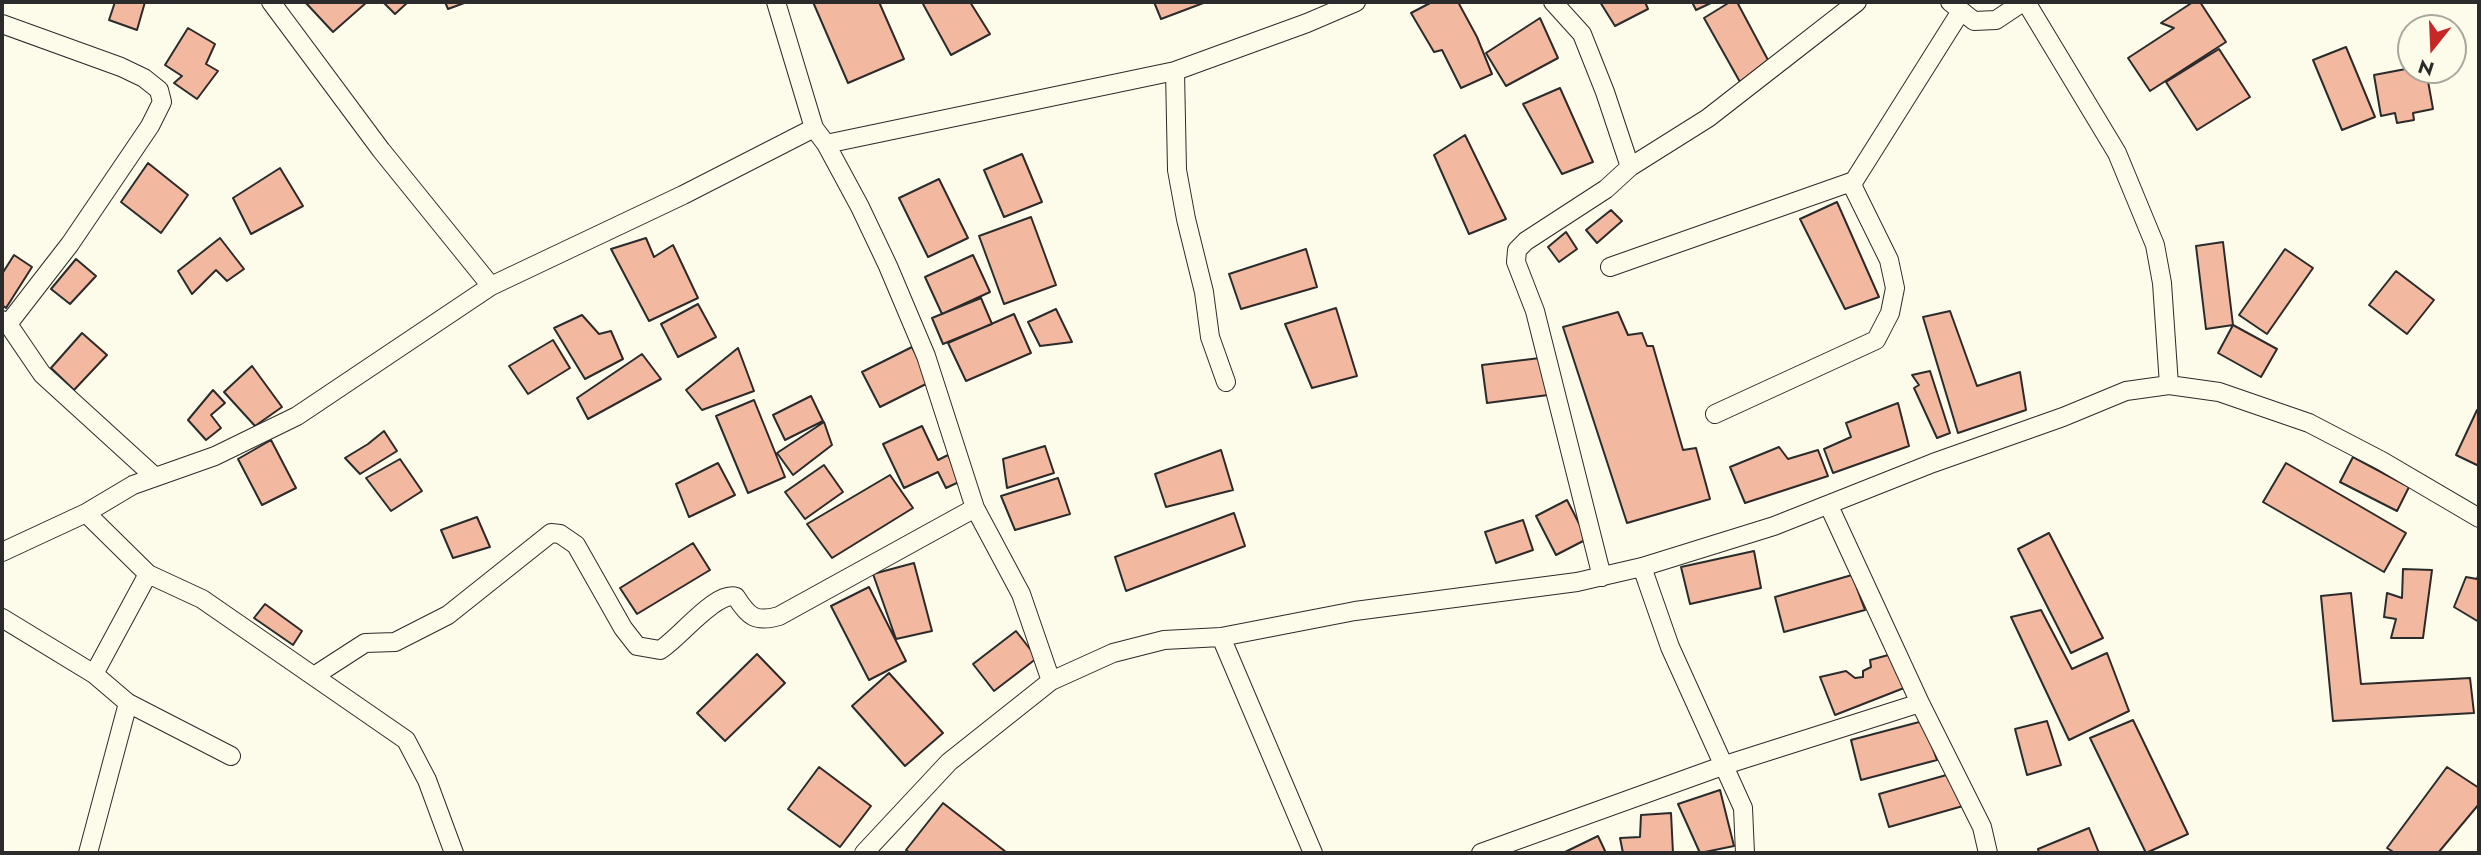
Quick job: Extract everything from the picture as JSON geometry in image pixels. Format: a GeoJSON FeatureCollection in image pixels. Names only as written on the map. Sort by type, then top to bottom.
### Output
{"type":"FeatureCollection","features":[{"type":"Feature","properties":{"kind":"street"},"geometry":{"type":"LineString","coordinates":[[776,2],[814,128],[826,144],[860,207],[926,356],[975,508],[1021,594],[1051,681]]}},
{"type":"Feature","properties":{"kind":"street"},"geometry":{"type":"LineString","coordinates":[[826,144],[1175,71],[1307,23],[1356,2]]}},
{"type":"Feature","properties":{"kind":"street"},"geometry":{"type":"LineString","coordinates":[[1553,2],[1581,34],[1605,92],[1630,167]]}},
{"type":"Feature","properties":{"kind":"street"},"geometry":{"type":"LineString","coordinates":[[1602,577],[1535,311],[1516,262],[1517,250],[1526,241],[1605,189],[1630,167],[1708,118],[1857,2]]}},
{"type":"Feature","properties":{"kind":"street"},"geometry":{"type":"LineString","coordinates":[[1715,414],[1876,340],[1890,313],[1895,288],[1889,260],[1853,187],[1854,181],[1956,6],[1973,21],[1996,20],[2025,2],[2117,153],[2155,245],[2162,283],[2169,385]]}},
{"type":"Feature","properties":{"kind":"street"},"geometry":{"type":"LineString","coordinates":[[275,3],[381,150],[491,286]]}},
{"type":"Feature","properties":{"kind":"street"},"geometry":{"type":"LineString","coordinates":[[2,24],[121,66],[144,78],[159,90],[162,102],[150,126],[70,244],[5,322],[42,374],[155,477]]}},
{"type":"Feature","properties":{"kind":"street"},"geometry":{"type":"LineString","coordinates":[[1175,71],[1177,170],[1204,292],[1210,337],[1226,382]]}},
{"type":"Feature","properties":{"kind":"street"},"geometry":{"type":"LineString","coordinates":[[2,552],[86,513],[133,485],[215,456],[297,416],[491,286],[683,195],[814,128]]}},
{"type":"Feature","properties":{"kind":"street"},"geometry":{"type":"LineString","coordinates":[[1610,267],[1854,181]]}},
{"type":"Feature","properties":{"kind":"street"},"geometry":{"type":"LineString","coordinates":[[864,853],[949,762],[1051,681],[1113,653],[1164,640],[1221,637],[1355,611],[1474,597],[1602,577],[1642,567],[1829,506],[1933,463],[2063,418],[2126,391],[2169,385],[2219,392],[2309,423],[2382,461],[2479,518]]}},
{"type":"Feature","properties":{"kind":"street"},"geometry":{"type":"LineString","coordinates":[[1829,506],[1920,703],[1982,827],[1989,853]]}},
{"type":"Feature","properties":{"kind":"street"},"geometry":{"type":"LineString","coordinates":[[314,676],[365,643],[395,642],[448,615],[551,533],[560,534],[576,545],[623,628],[637,646],[660,650],[717,600],[730,595],[736,597],[745,612],[756,619],[779,616],[975,508]]}},
{"type":"Feature","properties":{"kind":"street"},"geometry":{"type":"LineString","coordinates":[[86,513],[149,574],[202,599],[406,740],[427,780],[454,853]]}},
{"type":"Feature","properties":{"kind":"street"},"geometry":{"type":"LineString","coordinates":[[1642,567],[1670,647],[1743,808],[1745,853]]}},
{"type":"Feature","properties":{"kind":"street"},"geometry":{"type":"LineString","coordinates":[[94,674],[149,574]]}},
{"type":"Feature","properties":{"kind":"street"},"geometry":{"type":"LineString","coordinates":[[2,618],[94,674],[128,703],[231,756]]}},
{"type":"Feature","properties":{"kind":"street"},"geometry":{"type":"LineString","coordinates":[[1221,637],[1313,853]]}},
{"type":"Feature","properties":{"kind":"street"},"geometry":{"type":"LineString","coordinates":[[88,853],[128,703]]}},
{"type":"Feature","properties":{"kind":"street"},"geometry":{"type":"LineString","coordinates":[[1481,853],[1725,765],[1920,703]]}},
{"type":"Feature","properties":{"kind":"building"},"geometry":{"type":"Polygon","coordinates":[[[115,2],[145,2],[137,30],[109,20],[115,2]]]}},
{"type":"Feature","properties":{"kind":"building"},"geometry":{"type":"Polygon","coordinates":[[[305,2],[367,2],[333,32],[305,2]]]}},
{"type":"Feature","properties":{"kind":"building"},"geometry":{"type":"Polygon","coordinates":[[[383,2],[408,2],[395,14],[383,2]]]}},
{"type":"Feature","properties":{"kind":"building"},"geometry":{"type":"Polygon","coordinates":[[[445,2],[467,2],[448,9],[445,2]]]}},
{"type":"Feature","properties":{"kind":"building"},"geometry":{"type":"Polygon","coordinates":[[[813,2],[879,2],[904,59],[848,83],[813,2]]]}},
{"type":"Feature","properties":{"kind":"building"},"geometry":{"type":"Polygon","coordinates":[[[970,2],[990,34],[951,55],[923,4],[970,2]]]}},
{"type":"Feature","properties":{"kind":"building"},"geometry":{"type":"Polygon","coordinates":[[[1154,2],[1206,2],[1161,19],[1154,2]]]}},
{"type":"Feature","properties":{"kind":"building"},"geometry":{"type":"Polygon","coordinates":[[[1432,2],[1458,2],[1477,37],[1492,74],[1461,88],[1442,50],[1434,52],[1411,13],[1432,2]]]}},
{"type":"Feature","properties":{"kind":"building"},"geometry":{"type":"Polygon","coordinates":[[[1600,2],[1645,2],[1648,9],[1615,26],[1600,2]]]}},
{"type":"Feature","properties":{"kind":"building"},"geometry":{"type":"Polygon","coordinates":[[[1692,2],[1713,2],[1696,10],[1692,2]]]}},
{"type":"Feature","properties":{"kind":"building"},"geometry":{"type":"Polygon","coordinates":[[[1730,2],[1737,2],[1768,60],[1740,82],[1704,18],[1730,2]]]}},
{"type":"Feature","properties":{"kind":"building"},"geometry":{"type":"Polygon","coordinates":[[[2193,2],[2200,2],[2226,42],[2150,91],[2128,58],[2174,28],[2161,23],[2193,2]]]}},
{"type":"Feature","properties":{"kind":"building"},"geometry":{"type":"Polygon","coordinates":[[[1540,18],[1558,58],[1506,86],[1486,53],[1540,18]]]}},
{"type":"Feature","properties":{"kind":"building"},"geometry":{"type":"Polygon","coordinates":[[[188,28],[215,44],[206,64],[218,71],[197,99],[174,83],[182,76],[165,65],[188,28]]]}},
{"type":"Feature","properties":{"kind":"building"},"geometry":{"type":"Polygon","coordinates":[[[2346,47],[2375,117],[2342,130],[2313,60],[2346,47]]]}},
{"type":"Feature","properties":{"kind":"building"},"geometry":{"type":"Polygon","coordinates":[[[2219,49],[2250,97],[2197,130],[2166,82],[2219,49]]]}},
{"type":"Feature","properties":{"kind":"building"},"geometry":{"type":"Polygon","coordinates":[[[2397,71],[2397,84],[2429,84],[2433,109],[2413,113],[2414,120],[2397,123],[2395,113],[2381,116],[2374,75],[2397,71]]]}},
{"type":"Feature","properties":{"kind":"building"},"geometry":{"type":"Polygon","coordinates":[[[1560,88],[1593,162],[1562,174],[1523,104],[1560,88]]]}},
{"type":"Feature","properties":{"kind":"building"},"geometry":{"type":"Polygon","coordinates":[[[1465,135],[1506,219],[1469,234],[1434,155],[1465,135]]]}},
{"type":"Feature","properties":{"kind":"building"},"geometry":{"type":"Polygon","coordinates":[[[1022,154],[1042,202],[1004,217],[984,170],[1022,154]]]}},
{"type":"Feature","properties":{"kind":"building"},"geometry":{"type":"Polygon","coordinates":[[[148,163],[188,195],[161,233],[121,202],[148,163]]]}},
{"type":"Feature","properties":{"kind":"building"},"geometry":{"type":"Polygon","coordinates":[[[280,168],[303,206],[251,234],[233,198],[280,168]]]}},
{"type":"Feature","properties":{"kind":"building"},"geometry":{"type":"Polygon","coordinates":[[[939,179],[968,238],[928,257],[899,198],[939,179]]]}},
{"type":"Feature","properties":{"kind":"building"},"geometry":{"type":"Polygon","coordinates":[[[1837,202],[1879,297],[1845,309],[1800,219],[1837,202]]]}},
{"type":"Feature","properties":{"kind":"building"},"geometry":{"type":"Polygon","coordinates":[[[1611,210],[1622,221],[1597,243],[1586,230],[1611,210]]]}},
{"type":"Feature","properties":{"kind":"building"},"geometry":{"type":"Polygon","coordinates":[[[1031,217],[1056,285],[1004,304],[979,236],[1031,217]]]}},
{"type":"Feature","properties":{"kind":"building"},"geometry":{"type":"Polygon","coordinates":[[[1566,232],[1577,249],[1559,262],[1548,247],[1566,232]]]}},
{"type":"Feature","properties":{"kind":"building"},"geometry":{"type":"Polygon","coordinates":[[[220,238],[244,269],[227,281],[216,270],[192,294],[178,271],[220,238]]]}},
{"type":"Feature","properties":{"kind":"building"},"geometry":{"type":"Polygon","coordinates":[[[646,238],[654,257],[673,245],[698,298],[649,321],[611,249],[646,238]]]}},
{"type":"Feature","properties":{"kind":"building"},"geometry":{"type":"Polygon","coordinates":[[[2223,242],[2233,325],[2206,329],[2196,246],[2223,242]]]}},
{"type":"Feature","properties":{"kind":"building"},"geometry":{"type":"Polygon","coordinates":[[[1306,249],[1317,287],[1241,309],[1229,274],[1306,249]]]}},
{"type":"Feature","properties":{"kind":"building"},"geometry":{"type":"Polygon","coordinates":[[[2285,249],[2313,268],[2267,334],[2239,315],[2285,249]]]}},
{"type":"Feature","properties":{"kind":"building"},"geometry":{"type":"Polygon","coordinates":[[[14,255],[32,267],[6,308],[2,305],[2,274],[14,255]]]}},
{"type":"Feature","properties":{"kind":"building"},"geometry":{"type":"Polygon","coordinates":[[[973,255],[990,292],[942,314],[925,277],[973,255]]]}},
{"type":"Feature","properties":{"kind":"building"},"geometry":{"type":"Polygon","coordinates":[[[76,259],[96,276],[70,304],[51,289],[76,259]]]}},
{"type":"Feature","properties":{"kind":"building"},"geometry":{"type":"Polygon","coordinates":[[[2396,271],[2434,300],[2407,334],[2369,305],[2396,271]]]}},
{"type":"Feature","properties":{"kind":"building"},"geometry":{"type":"Polygon","coordinates":[[[981,298],[992,324],[943,344],[932,318],[981,298]]]}},
{"type":"Feature","properties":{"kind":"building"},"geometry":{"type":"Polygon","coordinates":[[[698,304],[716,337],[678,357],[661,324],[698,304]]]}},
{"type":"Feature","properties":{"kind":"building"},"geometry":{"type":"Polygon","coordinates":[[[1336,308],[1357,376],[1312,388],[1285,324],[1336,308]]]}},
{"type":"Feature","properties":{"kind":"building"},"geometry":{"type":"Polygon","coordinates":[[[1056,309],[1072,342],[1040,346],[1028,322],[1056,309]]]}},
{"type":"Feature","properties":{"kind":"building"},"geometry":{"type":"Polygon","coordinates":[[[1950,311],[1977,386],[2020,372],[2026,410],[1958,433],[1923,317],[1950,311]]]}},
{"type":"Feature","properties":{"kind":"building"},"geometry":{"type":"Polygon","coordinates":[[[1618,312],[1628,335],[1642,333],[1647,346],[1653,346],[1683,450],[1696,448],[1710,499],[1627,523],[1563,327],[1618,312]]]}},
{"type":"Feature","properties":{"kind":"building"},"geometry":{"type":"Polygon","coordinates":[[[1014,314],[1031,353],[966,381],[948,343],[1014,314]]]}},
{"type":"Feature","properties":{"kind":"building"},"geometry":{"type":"Polygon","coordinates":[[[582,315],[599,334],[611,331],[623,359],[585,379],[554,328],[582,315]]]}},
{"type":"Feature","properties":{"kind":"building"},"geometry":{"type":"Polygon","coordinates":[[[2233,325],[2277,349],[2261,377],[2218,353],[2233,325]]]}},
{"type":"Feature","properties":{"kind":"building"},"geometry":{"type":"Polygon","coordinates":[[[82,333],[107,355],[74,390],[51,368],[82,333]]]}},
{"type":"Feature","properties":{"kind":"building"},"geometry":{"type":"Polygon","coordinates":[[[553,340],[570,368],[528,394],[509,366],[553,340]]]}},
{"type":"Feature","properties":{"kind":"building"},"geometry":{"type":"Polygon","coordinates":[[[912,347],[930,382],[880,407],[862,372],[912,347]]]}},
{"type":"Feature","properties":{"kind":"building"},"geometry":{"type":"Polygon","coordinates":[[[738,348],[754,391],[702,410],[686,390],[738,348]]]}},
{"type":"Feature","properties":{"kind":"building"},"geometry":{"type":"Polygon","coordinates":[[[642,354],[661,379],[588,419],[577,398],[642,354]]]}},
{"type":"Feature","properties":{"kind":"building"},"geometry":{"type":"Polygon","coordinates":[[[1540,358],[1548,395],[1487,403],[1482,365],[1540,358]]]}},
{"type":"Feature","properties":{"kind":"building"},"geometry":{"type":"Polygon","coordinates":[[[252,366],[282,407],[255,426],[224,392],[252,366]]]}},
{"type":"Feature","properties":{"kind":"building"},"geometry":{"type":"Polygon","coordinates":[[[1930,371],[1950,433],[1937,438],[1914,388],[1919,385],[1912,375],[1930,371]]]}},
{"type":"Feature","properties":{"kind":"building"},"geometry":{"type":"Polygon","coordinates":[[[213,390],[225,403],[211,415],[221,428],[206,440],[188,420],[213,390]]]}},
{"type":"Feature","properties":{"kind":"building"},"geometry":{"type":"Polygon","coordinates":[[[811,396],[823,421],[785,440],[773,415],[811,396]]]}},
{"type":"Feature","properties":{"kind":"building"},"geometry":{"type":"Polygon","coordinates":[[[754,400],[785,477],[748,493],[716,416],[754,400]]]}},
{"type":"Feature","properties":{"kind":"building"},"geometry":{"type":"Polygon","coordinates":[[[1898,403],[1909,446],[1833,473],[1824,449],[1851,437],[1846,423],[1898,403]]]}},
{"type":"Feature","properties":{"kind":"building"},"geometry":{"type":"Polygon","coordinates":[[[2477,410],[2479,411],[2479,466],[2456,455],[2477,410]]]}},
{"type":"Feature","properties":{"kind":"building"},"geometry":{"type":"Polygon","coordinates":[[[824,422],[832,445],[793,475],[777,453],[824,422]]]}},
{"type":"Feature","properties":{"kind":"building"},"geometry":{"type":"Polygon","coordinates":[[[922,426],[938,460],[948,455],[961,481],[946,488],[938,472],[904,488],[883,444],[922,426]]]}},
{"type":"Feature","properties":{"kind":"building"},"geometry":{"type":"Polygon","coordinates":[[[384,431],[397,451],[360,474],[345,458],[384,431]]]}},
{"type":"Feature","properties":{"kind":"building"},"geometry":{"type":"Polygon","coordinates":[[[271,440],[296,488],[262,505],[238,459],[271,440]]]}},
{"type":"Feature","properties":{"kind":"building"},"geometry":{"type":"Polygon","coordinates":[[[1045,446],[1054,473],[1007,488],[1003,459],[1045,446]]]}},
{"type":"Feature","properties":{"kind":"building"},"geometry":{"type":"Polygon","coordinates":[[[1779,447],[1788,459],[1818,450],[1828,476],[1745,503],[1730,467],[1779,447]]]}},
{"type":"Feature","properties":{"kind":"building"},"geometry":{"type":"Polygon","coordinates":[[[1221,450],[1233,490],[1166,507],[1155,474],[1221,450]]]}},
{"type":"Feature","properties":{"kind":"building"},"geometry":{"type":"Polygon","coordinates":[[[2353,457],[2409,487],[2397,511],[2340,482],[2353,457]]]}},
{"type":"Feature","properties":{"kind":"building"},"geometry":{"type":"Polygon","coordinates":[[[400,459],[422,491],[391,511],[366,478],[400,459]]]}},
{"type":"Feature","properties":{"kind":"building"},"geometry":{"type":"Polygon","coordinates":[[[718,463],[735,495],[689,517],[676,484],[718,463]]]}},
{"type":"Feature","properties":{"kind":"building"},"geometry":{"type":"Polygon","coordinates":[[[2286,463],[2406,533],[2384,572],[2263,502],[2286,463]]]}},
{"type":"Feature","properties":{"kind":"building"},"geometry":{"type":"Polygon","coordinates":[[[824,465],[843,492],[805,519],[785,492],[824,465]]]}},
{"type":"Feature","properties":{"kind":"building"},"geometry":{"type":"Polygon","coordinates":[[[890,475],[913,508],[832,558],[807,524],[890,475]]]}},
{"type":"Feature","properties":{"kind":"building"},"geometry":{"type":"Polygon","coordinates":[[[1058,478],[1070,514],[1015,530],[1001,496],[1058,478]]]}},
{"type":"Feature","properties":{"kind":"building"},"geometry":{"type":"Polygon","coordinates":[[[1567,500],[1587,539],[1556,555],[1536,516],[1567,500]]]}},
{"type":"Feature","properties":{"kind":"building"},"geometry":{"type":"Polygon","coordinates":[[[1234,513],[1245,546],[1126,591],[1115,557],[1234,513]]]}},
{"type":"Feature","properties":{"kind":"building"},"geometry":{"type":"Polygon","coordinates":[[[477,517],[490,547],[453,558],[441,530],[477,517]]]}},
{"type":"Feature","properties":{"kind":"building"},"geometry":{"type":"Polygon","coordinates":[[[1523,520],[1533,550],[1496,563],[1485,532],[1523,520]]]}},
{"type":"Feature","properties":{"kind":"building"},"geometry":{"type":"Polygon","coordinates":[[[2049,533],[2103,638],[2071,653],[2018,549],[2049,533]]]}},
{"type":"Feature","properties":{"kind":"building"},"geometry":{"type":"Polygon","coordinates":[[[693,543],[710,570],[637,614],[620,588],[693,543]]]}},
{"type":"Feature","properties":{"kind":"building"},"geometry":{"type":"Polygon","coordinates":[[[1754,551],[1761,588],[1690,604],[1681,567],[1754,551]]]}},
{"type":"Feature","properties":{"kind":"building"},"geometry":{"type":"Polygon","coordinates":[[[914,563],[932,631],[896,639],[873,574],[914,563]]]}},
{"type":"Feature","properties":{"kind":"building"},"geometry":{"type":"Polygon","coordinates":[[[2403,569],[2432,570],[2423,638],[2391,638],[2396,619],[2384,617],[2387,593],[2402,598],[2403,569]]]}},
{"type":"Feature","properties":{"kind":"building"},"geometry":{"type":"Polygon","coordinates":[[[2479,573],[2479,622],[2454,607],[2466,577],[2477,579],[2479,573]]]}},
{"type":"Feature","properties":{"kind":"building"},"geometry":{"type":"Polygon","coordinates":[[[1852,575],[1865,610],[1784,632],[1775,597],[1852,575]]]}},
{"type":"Feature","properties":{"kind":"building"},"geometry":{"type":"Polygon","coordinates":[[[869,587],[906,661],[869,680],[831,606],[869,587]]]}},
{"type":"Feature","properties":{"kind":"building"},"geometry":{"type":"Polygon","coordinates":[[[2351,593],[2361,684],[2470,678],[2474,713],[2333,721],[2321,596],[2351,593]]]}},
{"type":"Feature","properties":{"kind":"building"},"geometry":{"type":"Polygon","coordinates":[[[265,604],[302,631],[293,645],[254,618],[265,604]]]}},
{"type":"Feature","properties":{"kind":"building"},"geometry":{"type":"Polygon","coordinates":[[[2041,610],[2072,669],[2107,653],[2129,711],[2069,740],[2011,617],[2041,610]]]}},
{"type":"Feature","properties":{"kind":"building"},"geometry":{"type":"Polygon","coordinates":[[[1016,631],[1037,658],[994,691],[973,664],[1016,631]]]}},
{"type":"Feature","properties":{"kind":"building"},"geometry":{"type":"Polygon","coordinates":[[[757,654],[785,683],[725,741],[697,713],[757,654]]]}},
{"type":"Feature","properties":{"kind":"building"},"geometry":{"type":"Polygon","coordinates":[[[1892,654],[1904,688],[1835,715],[1820,677],[1846,671],[1855,678],[1863,677],[1863,671],[1871,667],[1870,660],[1892,654]]]}},
{"type":"Feature","properties":{"kind":"building"},"geometry":{"type":"Polygon","coordinates":[[[889,673],[943,733],[905,766],[852,706],[889,673]]]}},
{"type":"Feature","properties":{"kind":"building"},"geometry":{"type":"Polygon","coordinates":[[[2133,720],[2188,834],[2146,853],[2090,738],[2133,720]]]}},
{"type":"Feature","properties":{"kind":"building"},"geometry":{"type":"Polygon","coordinates":[[[1923,721],[1937,760],[1861,780],[1851,740],[1923,721]]]}},
{"type":"Feature","properties":{"kind":"building"},"geometry":{"type":"Polygon","coordinates":[[[2047,721],[2061,765],[2027,775],[2015,729],[2047,721]]]}},
{"type":"Feature","properties":{"kind":"building"},"geometry":{"type":"Polygon","coordinates":[[[819,767],[871,806],[840,847],[788,809],[819,767]]]}},
{"type":"Feature","properties":{"kind":"building"},"geometry":{"type":"Polygon","coordinates":[[[2447,767],[2479,788],[2479,804],[2438,853],[2395,853],[2387,848],[2447,767]]]}},
{"type":"Feature","properties":{"kind":"building"},"geometry":{"type":"Polygon","coordinates":[[[1950,774],[1963,806],[1889,827],[1879,794],[1950,774]]]}},
{"type":"Feature","properties":{"kind":"building"},"geometry":{"type":"Polygon","coordinates":[[[1720,790],[1734,846],[1700,853],[1678,804],[1720,790]]]}},
{"type":"Feature","properties":{"kind":"building"},"geometry":{"type":"Polygon","coordinates":[[[943,803],[1006,852],[910,853],[906,850],[943,803]]]}},
{"type":"Feature","properties":{"kind":"building"},"geometry":{"type":"Polygon","coordinates":[[[1671,813],[1673,853],[1623,853],[1620,838],[1640,837],[1641,815],[1671,813]]]}},
{"type":"Feature","properties":{"kind":"building"},"geometry":{"type":"Polygon","coordinates":[[[2089,828],[2099,853],[2039,853],[2038,849],[2089,828]]]}},
{"type":"Feature","properties":{"kind":"building"},"geometry":{"type":"Polygon","coordinates":[[[1598,836],[1606,853],[1563,853],[1598,836]]]}}]}
